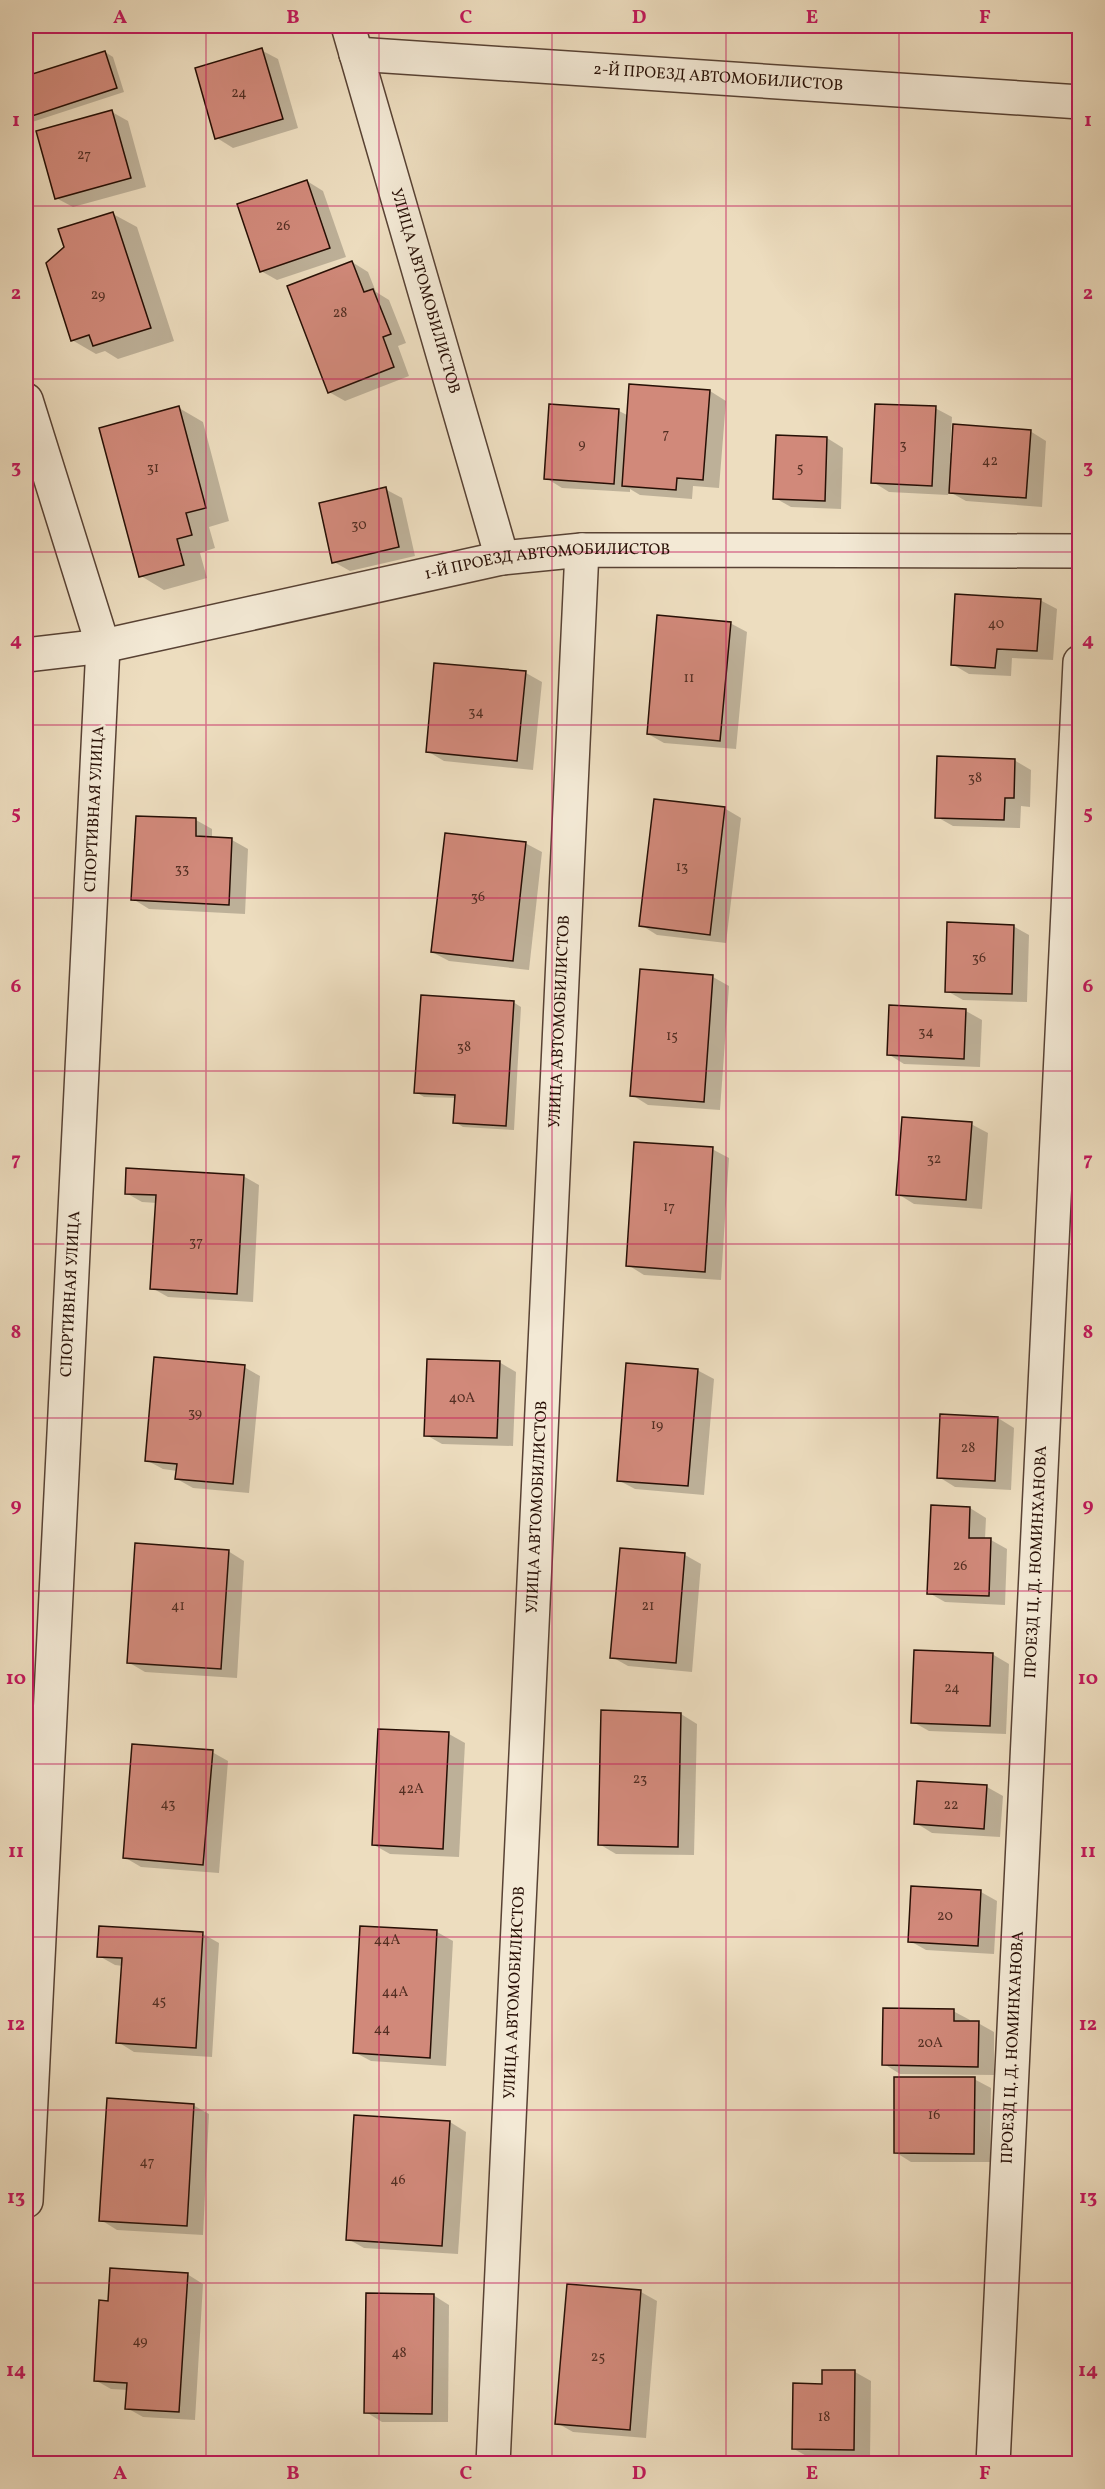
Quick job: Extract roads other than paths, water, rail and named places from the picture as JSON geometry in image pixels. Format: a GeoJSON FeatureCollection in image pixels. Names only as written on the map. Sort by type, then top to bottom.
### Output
{"type":"FeatureCollection","features":[{"type":"Feature","properties":{"kind":"street","name":"2-Й ПРОЕЗД АВТОМОБИЛИСТОВ"},"geometry":{"type":"LineString","coordinates":[[352,40],[1080,102]]}},
{"type":"Feature","properties":{"kind":"street","name":"УЛИЦА АВТОМОБИЛИСТОВ"},"geometry":{"type":"LineString","coordinates":[[352,40],[502,558]]}},
{"type":"Feature","properties":{"kind":"street","name":"СПОРТИВНАЯ УЛИЦА"},"geometry":{"type":"LineString","coordinates":[[26,400],[103,646],[26,2200]]}},
{"type":"Feature","properties":{"kind":"street","name":"УЛИЦА АВТОМОБИЛИСТОВ"},"geometry":{"type":"LineString","coordinates":[[493,2463],[582,550]]}},
{"type":"Feature","properties":{"kind":"street","name":"1-Й ПРОЕЗД АВТОМОБИЛИСТОВ"},"geometry":{"type":"LineString","coordinates":[[26,655],[103,646],[502,558],[582,550],[1080,551]]}},
{"type":"Feature","properties":{"kind":"street","name":"ПРОЕЗД Ц. Д. НОМИНХАНОВА"},"geometry":{"type":"LineString","coordinates":[[993,2463],[1080,662]]}}]}
